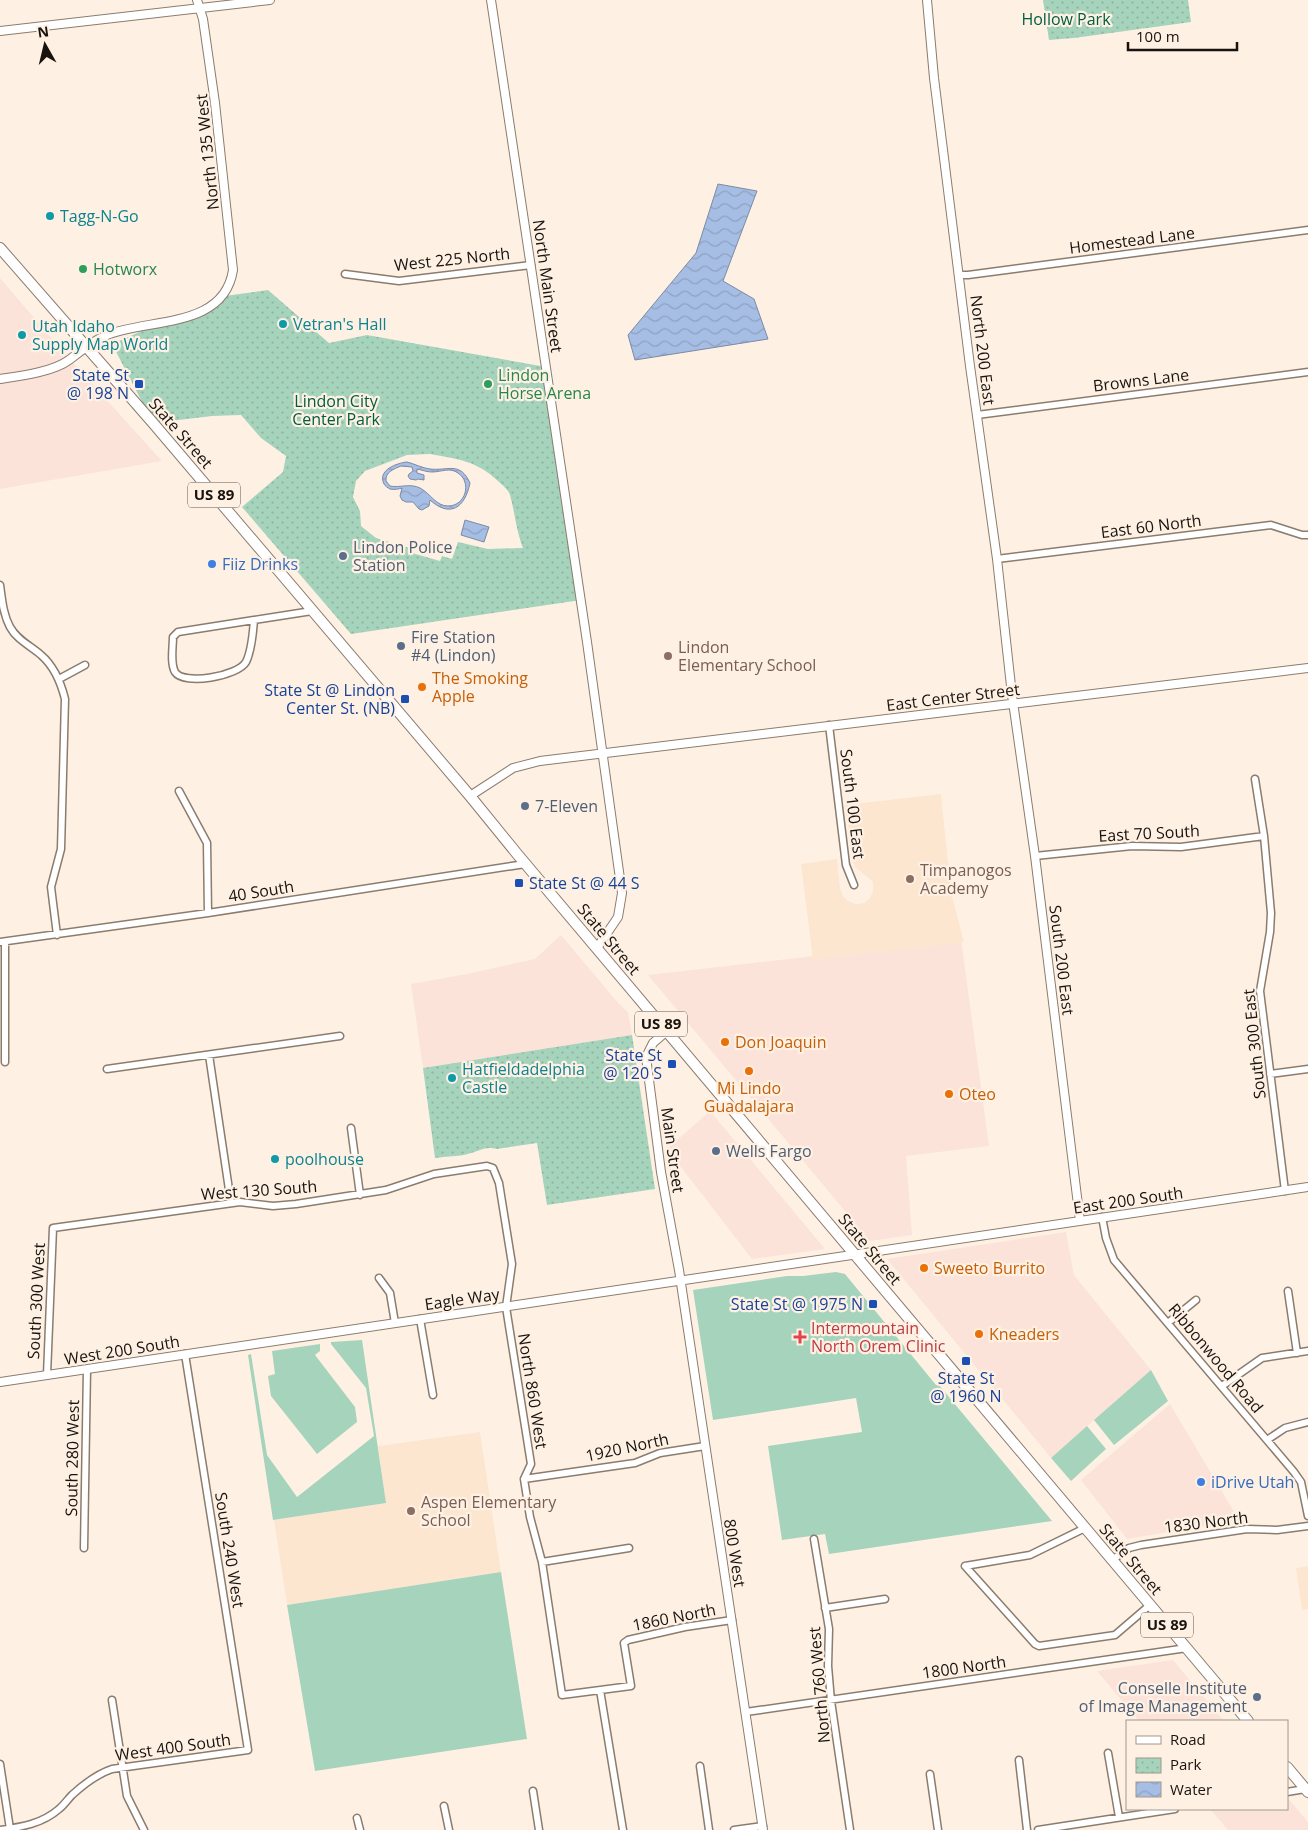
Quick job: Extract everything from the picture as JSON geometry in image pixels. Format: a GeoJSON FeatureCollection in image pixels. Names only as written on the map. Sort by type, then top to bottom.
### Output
{"type":"FeatureCollection","features":[{"type":"Feature","properties":{"kind":"main road","name":"State Street"},"geometry":{"type":"LineString","coordinates":[[0,248],[153,423],[415,731],[1247,1720]]}},
{"type":"Feature","properties":{"kind":"main road"},"geometry":{"type":"LineString","coordinates":[[1288,1768],[1307,1791]]}},
{"type":"Feature","properties":{"kind":"street"},"geometry":{"type":"LineString","coordinates":[[0,31],[199,4],[270,0]]}},
{"type":"Feature","properties":{"kind":"street","name":"North Main Street"},"geometry":{"type":"LineString","coordinates":[[491,0],[602,754]]}},
{"type":"Feature","properties":{"kind":"street","name":"North 200 East"},"geometry":{"type":"LineString","coordinates":[[927,0],[936,88],[970,366],[997,559],[1013,704]]}},
{"type":"Feature","properties":{"kind":"street","name":"North 135 West"},"geometry":{"type":"LineString","coordinates":[[86,348],[106,335],[194,316],[211,306],[223,292],[232,275],[232,258],[215,103],[199,4]]}},
{"type":"Feature","properties":{"kind":"street","name":"Homestead Lane"},"geometry":{"type":"LineString","coordinates":[[960,274],[968,275],[1308,230]]}},
{"type":"Feature","properties":{"kind":"street","name":"West 225 North"},"geometry":{"type":"LineString","coordinates":[[345,274],[399,281],[531,265]]}},
{"type":"Feature","properties":{"kind":"street"},"geometry":{"type":"LineString","coordinates":[[0,379],[47,370],[68,360],[86,348]]}},
{"type":"Feature","properties":{"kind":"street","name":"Browns Lane"},"geometry":{"type":"LineString","coordinates":[[977,415],[1308,372]]}},
{"type":"Feature","properties":{"kind":"street","name":"East 60 North"},"geometry":{"type":"LineString","coordinates":[[997,559],[1271,525],[1302,535],[1308,535]]}},
{"type":"Feature","properties":{"kind":"street"},"geometry":{"type":"LineString","coordinates":[[0,585],[5,616],[10,627],[23,642],[43,656],[59,679],[65,699],[62,849],[51,887],[57,935]]}},
{"type":"Feature","properties":{"kind":"street"},"geometry":{"type":"LineString","coordinates":[[254,620],[247,660],[236,671],[195,679],[182,678],[176,673],[173,667],[173,637],[178,632],[254,620],[312,611]]}},
{"type":"Feature","properties":{"kind":"street"},"geometry":{"type":"LineString","coordinates":[[59,679],[85,665]]}},
{"type":"Feature","properties":{"kind":"street","name":"East Center Street"},"geometry":{"type":"LineString","coordinates":[[470,796],[514,768],[540,761],[1308,668]]}},
{"type":"Feature","properties":{"kind":"street","name":"South 200 East"},"geometry":{"type":"LineString","coordinates":[[1013,704],[1035,856],[1080,1221]]}},
{"type":"Feature","properties":{"kind":"street","name":"South 100 East"},"geometry":{"type":"LineString","coordinates":[[829,726],[846,866],[854,885]]}},
{"type":"Feature","properties":{"kind":"street"},"geometry":{"type":"LineString","coordinates":[[597,948],[618,917],[622,893],[602,754]]}},
{"type":"Feature","properties":{"kind":"street","name":"South 300 East"},"geometry":{"type":"LineString","coordinates":[[1255,779],[1264,836],[1271,912],[1270,932],[1260,992],[1285,1191]]}},
{"type":"Feature","properties":{"kind":"street"},"geometry":{"type":"LineString","coordinates":[[179,791],[207,843],[208,913]]}},
{"type":"Feature","properties":{"kind":"street","name":"East 70 South"},"geometry":{"type":"LineString","coordinates":[[1035,856],[1132,846],[1181,847],[1264,836]]}},
{"type":"Feature","properties":{"kind":"street","name":"40 South"},"geometry":{"type":"LineString","coordinates":[[2,942],[208,913],[526,864]]}},
{"type":"Feature","properties":{"kind":"street"},"geometry":{"type":"LineString","coordinates":[[2,942],[5,1062]]}},
{"type":"Feature","properties":{"kind":"street","name":"Main Street"},"geometry":{"type":"LineString","coordinates":[[667,1031],[653,1043],[646,1057],[661,1172],[680,1280]]}},
{"type":"Feature","properties":{"kind":"street"},"geometry":{"type":"LineString","coordinates":[[107,1069],[340,1036]]}},
{"type":"Feature","properties":{"kind":"street"},"geometry":{"type":"LineString","coordinates":[[209,1055],[231,1203]]}},
{"type":"Feature","properties":{"kind":"street"},"geometry":{"type":"LineString","coordinates":[[1270,1074],[1308,1069]]}},
{"type":"Feature","properties":{"kind":"street"},"geometry":{"type":"LineString","coordinates":[[351,1128],[360,1195]]}},
{"type":"Feature","properties":{"kind":"street","name":"West 130 South"},"geometry":{"type":"LineString","coordinates":[[53,1228],[240,1202],[273,1206],[360,1195],[386,1190],[434,1174],[487,1166],[493,1168]]}},
{"type":"Feature","properties":{"kind":"street","name":"North 860 West"},"geometry":{"type":"LineString","coordinates":[[493,1168],[499,1182],[512,1264],[506,1307],[531,1464],[524,1479]]}},
{"type":"Feature","properties":{"kind":"street","name":"East 200 South"},"geometry":{"type":"LineString","coordinates":[[680,1280],[1308,1187]]}},
{"type":"Feature","properties":{"kind":"street","name":"Ribbonwood Road"},"geometry":{"type":"LineString","coordinates":[[1102,1218],[1106,1238],[1114,1260],[1301,1482],[1308,1518],[1307,1526]]}},
{"type":"Feature","properties":{"kind":"street","name":"South 300 West"},"geometry":{"type":"LineString","coordinates":[[47,1375],[53,1228]]}},
{"type":"Feature","properties":{"kind":"street"},"geometry":{"type":"LineString","coordinates":[[380,1278],[390,1293],[395,1323]]}},
{"type":"Feature","properties":{"kind":"street","name":"Eagle Way"},"geometry":{"type":"LineString","coordinates":[[249,1345],[680,1280]]}},
{"type":"Feature","properties":{"kind":"street","name":"800 West"},"geometry":{"type":"LineString","coordinates":[[680,1280],[763,1828]]}},
{"type":"Feature","properties":{"kind":"street"},"geometry":{"type":"LineString","coordinates":[[1288,1291],[1298,1352]]}},
{"type":"Feature","properties":{"kind":"street"},"geometry":{"type":"LineString","coordinates":[[1168,1322],[1196,1300]]}},
{"type":"Feature","properties":{"kind":"street"},"geometry":{"type":"LineString","coordinates":[[420,1319],[433,1395]]}},
{"type":"Feature","properties":{"kind":"street","name":"West 200 South"},"geometry":{"type":"LineString","coordinates":[[0,1382],[249,1345]]}},
{"type":"Feature","properties":{"kind":"street"},"geometry":{"type":"LineString","coordinates":[[1222,1386],[1262,1358],[1308,1351]]}},
{"type":"Feature","properties":{"kind":"street","name":"South 240 West"},"geometry":{"type":"LineString","coordinates":[[184,1354],[248,1750]]}},
{"type":"Feature","properties":{"kind":"street","name":"South 280 West"},"geometry":{"type":"LineString","coordinates":[[84,1548],[87,1369]]}},
{"type":"Feature","properties":{"kind":"street"},"geometry":{"type":"LineString","coordinates":[[1266,1440],[1285,1428],[1308,1422]]}},
{"type":"Feature","properties":{"kind":"street","name":"1920 North"},"geometry":{"type":"LineString","coordinates":[[524,1479],[635,1463],[660,1453],[705,1446]]}},
{"type":"Feature","properties":{"kind":"street"},"geometry":{"type":"LineString","coordinates":[[524,1479],[530,1517],[542,1562],[629,1548]]}},
{"type":"Feature","properties":{"kind":"street","name":"1830 North"},"geometry":{"type":"LineString","coordinates":[[1112,1560],[1129,1548],[1141,1544],[1247,1529],[1277,1530],[1307,1526]]}},
{"type":"Feature","properties":{"kind":"street"},"geometry":{"type":"LineString","coordinates":[[1085,1528],[1030,1555],[965,1566],[1035,1644],[1039,1646],[1115,1635],[1150,1605]]}},
{"type":"Feature","properties":{"kind":"street","name":"North 760 West"},"geometry":{"type":"LineString","coordinates":[[814,1539],[829,1629],[828,1666],[831,1701],[850,1830]]}},
{"type":"Feature","properties":{"kind":"street","name":"1860 North"},"geometry":{"type":"LineString","coordinates":[[542,1562],[562,1695],[631,1686],[624,1643],[628,1640],[684,1627],[732,1620]]}},
{"type":"Feature","properties":{"kind":"street"},"geometry":{"type":"LineString","coordinates":[[825,1608],[884,1599]]}},
{"type":"Feature","properties":{"kind":"street","name":"1800 North"},"geometry":{"type":"LineString","coordinates":[[746,1712],[1187,1648]]}},
{"type":"Feature","properties":{"kind":"street"},"geometry":{"type":"LineString","coordinates":[[600,1690],[622,1830]]}},
{"type":"Feature","properties":{"kind":"street"},"geometry":{"type":"LineString","coordinates":[[112,1700],[127,1796],[144,1829]]}},
{"type":"Feature","properties":{"kind":"street","name":"West 400 South"},"geometry":{"type":"LineString","coordinates":[[0,1830],[28,1826],[48,1817],[60,1809],[73,1794],[94,1777],[112,1768],[248,1750]]}},
{"type":"Feature","properties":{"kind":"street"},"geometry":{"type":"LineString","coordinates":[[1108,1753],[1119,1817]]}},
{"type":"Feature","properties":{"kind":"street"},"geometry":{"type":"LineString","coordinates":[[1019,1760],[1027,1830]]}},
{"type":"Feature","properties":{"kind":"street"},"geometry":{"type":"LineString","coordinates":[[0,1764],[10,1829]]}},
{"type":"Feature","properties":{"kind":"street"},"geometry":{"type":"LineString","coordinates":[[700,1766],[709,1830]]}},
{"type":"Feature","properties":{"kind":"street"},"geometry":{"type":"LineString","coordinates":[[930,1774],[938,1830]]}},
{"type":"Feature","properties":{"kind":"street"},"geometry":{"type":"LineString","coordinates":[[533,1791],[539,1830]]}},
{"type":"Feature","properties":{"kind":"street"},"geometry":{"type":"LineString","coordinates":[[1288,1792],[1307,1791]]}},
{"type":"Feature","properties":{"kind":"street"},"geometry":{"type":"LineString","coordinates":[[444,1806],[448,1830]]}},
{"type":"Feature","properties":{"kind":"street"},"geometry":{"type":"LineString","coordinates":[[1038,1830],[1168,1810]]}},
{"type":"Feature","properties":{"kind":"street"},"geometry":{"type":"LineString","coordinates":[[357,1818],[360,1830]]}},
{"type":"Feature","properties":{"kind":"street"},"geometry":{"type":"LineString","coordinates":[[734,1830],[763,1828]]}},
{"type":"Feature","properties":{"kind":"shaded area"},"geometry":{"type":"Polygon","coordinates":[[[0,278],[65,354],[162,461],[0,489],[0,278]]]}},
{"type":"Feature","properties":{"kind":"shaded area","name":"Timpanogos Academy"},"geometry":{"type":"Polygon","coordinates":[[[941,794],[951,892],[964,942],[813,960],[801,864],[837,859],[840,888],[843,896],[848,901],[856,904],[864,903],[870,898],[873,891],[873,882],[855,867],[853,862],[845,805],[941,794]]]}},
{"type":"Feature","properties":{"kind":"shaded area"},"geometry":{"type":"Polygon","coordinates":[[[561,935],[619,1004],[628,1012],[632,1035],[423,1068],[411,984],[535,959],[561,935]]]}},
{"type":"Feature","properties":{"kind":"shaded area"},"geometry":{"type":"Polygon","coordinates":[[[961,939],[989,1146],[906,1156],[912,1235],[870,1241],[648,975],[961,939]]]}},
{"type":"Feature","properties":{"kind":"shaded area"},"geometry":{"type":"Polygon","coordinates":[[[710,1111],[825,1249],[752,1259],[667,1149],[710,1111]]]}},
{"type":"Feature","properties":{"kind":"shaded area"},"geometry":{"type":"Polygon","coordinates":[[[1066,1232],[1074,1275],[1151,1370],[1051,1458],[887,1259],[1066,1232]]]}},
{"type":"Feature","properties":{"kind":"shaded area"},"geometry":{"type":"Polygon","coordinates":[[[1170,1404],[1239,1520],[1127,1539],[1081,1480],[1170,1404]]]}},
{"type":"Feature","properties":{"kind":"shaded area","name":"Aspen Elementary School"},"geometry":{"type":"Polygon","coordinates":[[[480,1432],[501,1572],[287,1605],[274,1520],[386,1503],[378,1446],[480,1432]]]}},
{"type":"Feature","properties":{"kind":"shaded area"},"geometry":{"type":"Polygon","coordinates":[[[1308,1566],[1308,1609],[1302,1610],[1296,1568],[1308,1566]]]}},
{"type":"Feature","properties":{"kind":"shaded area"},"geometry":{"type":"Polygon","coordinates":[[[1173,1660],[1223,1720],[1138,1720],[1097,1671],[1173,1660]]]}},
{"type":"Feature","properties":{"kind":"shaded area"},"geometry":{"type":"Polygon","coordinates":[[[1288,1798],[1308,1822],[1308,1830],[1228,1830],[1211,1810],[1288,1810],[1288,1798]]]}},
{"type":"Feature","properties":{"kind":"green space","name":"Hollow Park"},"geometry":{"type":"Polygon","coordinates":[[[1043,0],[1188,0],[1191,22],[1049,40],[1043,0]]]}},
{"type":"Feature","properties":{"kind":"green space","name":"Lindon City Center Park"},"geometry":{"type":"Polygon","coordinates":[[[268,290],[329,343],[367,335],[546,367],[581,600],[351,634],[242,507],[283,472],[286,456],[261,438],[241,415],[212,416],[153,423],[112,344],[144,330],[197,319],[211,311],[225,296],[268,290]],[[430,454],[407,455],[365,471],[356,481],[353,497],[360,511],[361,526],[376,538],[413,549],[412,553],[440,561],[442,556],[452,559],[458,542],[488,549],[523,548],[510,495],[506,489],[490,474],[475,465],[458,459],[430,454]]]}},
{"type":"Feature","properties":{"kind":"green space"},"geometry":{"type":"Polygon","coordinates":[[[632,1035],[655,1189],[547,1205],[537,1143],[497,1149],[486,1148],[462,1155],[435,1158],[423,1068],[632,1035]]]}},
{"type":"Feature","properties":{"kind":"green space"},"geometry":{"type":"Polygon","coordinates":[[[836,1272],[845,1274],[936,1385],[939,1385],[1052,1521],[829,1554],[825,1534],[782,1540],[768,1446],[862,1432],[856,1398],[713,1420],[693,1290],[787,1276],[836,1272]]]}},
{"type":"Feature","properties":{"kind":"green space"},"geometry":{"type":"Polygon","coordinates":[[[362,1340],[386,1503],[273,1520],[248,1355],[251,1354],[267,1455],[297,1497],[374,1436],[366,1388],[331,1344],[331,1342],[362,1340]]]}},
{"type":"Feature","properties":{"kind":"green space"},"geometry":{"type":"Polygon","coordinates":[[[320,1344],[320,1351],[315,1355],[355,1407],[357,1422],[317,1454],[271,1396],[268,1376],[275,1374],[272,1351],[320,1344]]]}},
{"type":"Feature","properties":{"kind":"green space"},"geometry":{"type":"Polygon","coordinates":[[[1151,1370],[1168,1401],[1114,1445],[1094,1420],[1151,1370]]]}},
{"type":"Feature","properties":{"kind":"green space"},"geometry":{"type":"Polygon","coordinates":[[[1087,1426],[1106,1449],[1071,1481],[1051,1458],[1087,1426]]]}},
{"type":"Feature","properties":{"kind":"green space"},"geometry":{"type":"Polygon","coordinates":[[[501,1572],[527,1739],[315,1771],[287,1605],[501,1572]]]}},
{"type":"Feature","properties":{"kind":"water"},"geometry":{"type":"Polygon","coordinates":[[[718,184],[757,191],[723,281],[754,299],[768,339],[635,360],[628,335],[696,253],[718,184]]]}},
{"type":"Feature","properties":{"kind":"water"},"geometry":{"type":"Polygon","coordinates":[[[407,462],[430,469],[458,469],[466,476],[470,483],[468,492],[456,508],[444,508],[430,500],[429,506],[422,510],[419,509],[413,502],[402,500],[400,496],[402,488],[390,489],[384,485],[383,475],[386,471],[393,466],[407,462]],[[401,466],[393,470],[388,473],[386,481],[390,486],[420,488],[440,504],[448,506],[454,505],[463,498],[466,487],[465,482],[455,471],[432,472],[417,469],[417,473],[424,475],[424,480],[416,480],[410,479],[408,476],[413,471],[412,467],[401,466]]]}},
{"type":"Feature","properties":{"kind":"water"},"geometry":{"type":"Polygon","coordinates":[[[465,520],[489,527],[484,542],[461,535],[465,520]]]}},
{"type":"Feature","properties":{"kind":"place","name":"Tagg-N-Go"},"geometry":{"type":"Point","coordinates":[50,216]}},
{"type":"Feature","properties":{"kind":"place","name":"Hotworx"},"geometry":{"type":"Point","coordinates":[83,269]}},
{"type":"Feature","properties":{"kind":"place","name":"Vetran's Hall"},"geometry":{"type":"Point","coordinates":[283,324]}},
{"type":"Feature","properties":{"kind":"place","name":"Utah Idaho Supply Map World"},"geometry":{"type":"Point","coordinates":[22,335]}},
{"type":"Feature","properties":{"kind":"place","name":"State St @ 198 N"},"geometry":{"type":"Point","coordinates":[139,384]}},
{"type":"Feature","properties":{"kind":"place","name":"Lindon Horse Arena"},"geometry":{"type":"Point","coordinates":[488,384]}},
{"type":"Feature","properties":{"kind":"place","name":"Lindon Police Station"},"geometry":{"type":"Point","coordinates":[343,556]}},
{"type":"Feature","properties":{"kind":"place","name":"Fiiz Drinks"},"geometry":{"type":"Point","coordinates":[212,564]}},
{"type":"Feature","properties":{"kind":"place","name":"Fire Station #4 (Lindon)"},"geometry":{"type":"Point","coordinates":[401,646]}},
{"type":"Feature","properties":{"kind":"place","name":"Lindon Elementary School"},"geometry":{"type":"Point","coordinates":[668,656]}},
{"type":"Feature","properties":{"kind":"place","name":"The Smoking Apple"},"geometry":{"type":"Point","coordinates":[422,687]}},
{"type":"Feature","properties":{"kind":"place","name":"State St @ Lindon Center St. (NB)"},"geometry":{"type":"Point","coordinates":[405,699]}},
{"type":"Feature","properties":{"kind":"place","name":"7-Eleven"},"geometry":{"type":"Point","coordinates":[525,806]}},
{"type":"Feature","properties":{"kind":"place","name":"Timpanogos Academy"},"geometry":{"type":"Point","coordinates":[910,879]}},
{"type":"Feature","properties":{"kind":"place","name":"State St @ 44 S"},"geometry":{"type":"Point","coordinates":[519,883]}},
{"type":"Feature","properties":{"kind":"place","name":"Don Joaquin"},"geometry":{"type":"Point","coordinates":[725,1042]}},
{"type":"Feature","properties":{"kind":"place","name":"State St @ 120 S"},"geometry":{"type":"Point","coordinates":[672,1064]}},
{"type":"Feature","properties":{"kind":"place","name":"Mi Lindo Guadalajara"},"geometry":{"type":"Point","coordinates":[749,1071]}},
{"type":"Feature","properties":{"kind":"place","name":"Hatfieldadelphia Castle"},"geometry":{"type":"Point","coordinates":[452,1078]}},
{"type":"Feature","properties":{"kind":"place","name":"Oteo"},"geometry":{"type":"Point","coordinates":[949,1094]}},
{"type":"Feature","properties":{"kind":"place","name":"Wells Fargo"},"geometry":{"type":"Point","coordinates":[716,1151]}},
{"type":"Feature","properties":{"kind":"place","name":"poolhouse"},"geometry":{"type":"Point","coordinates":[275,1159]}},
{"type":"Feature","properties":{"kind":"place","name":"Sweeto Burrito"},"geometry":{"type":"Point","coordinates":[924,1268]}},
{"type":"Feature","properties":{"kind":"place","name":"State St @ 1975 N"},"geometry":{"type":"Point","coordinates":[873,1304]}},
{"type":"Feature","properties":{"kind":"place","name":"Kneaders"},"geometry":{"type":"Point","coordinates":[979,1334]}},
{"type":"Feature","properties":{"kind":"place","name":"Intermountain North Orem Clinic"},"geometry":{"type":"Point","coordinates":[800,1337]}},
{"type":"Feature","properties":{"kind":"place","name":"State St @ 1960 N"},"geometry":{"type":"Point","coordinates":[966,1361]}},
{"type":"Feature","properties":{"kind":"place","name":"iDrive Utah"},"geometry":{"type":"Point","coordinates":[1201,1482]}},
{"type":"Feature","properties":{"kind":"place","name":"Aspen Elementary School"},"geometry":{"type":"Point","coordinates":[411,1511]}},
{"type":"Feature","properties":{"kind":"place","name":"Conselle Institute of Image Management"},"geometry":{"type":"Point","coordinates":[1257,1697]}}]}
